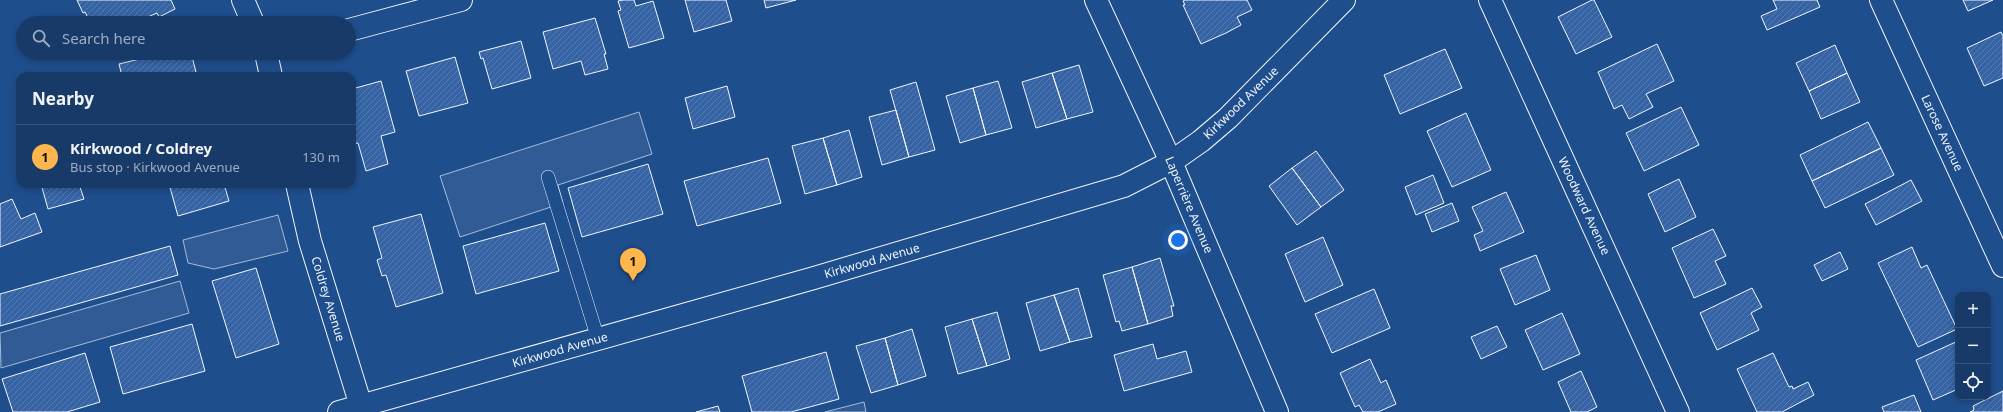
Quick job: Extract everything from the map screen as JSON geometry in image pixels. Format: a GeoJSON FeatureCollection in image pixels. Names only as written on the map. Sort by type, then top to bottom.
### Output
{"type":"FeatureCollection","features":[{"type":"Feature","properties":{"kind":"street"},"geometry":{"type":"LineString","coordinates":[[243,0],[250,16]]}},
{"type":"Feature","properties":{"kind":"street"},"geometry":{"type":"LineString","coordinates":[[356,28],[460,0]]}},
{"type":"Feature","properties":{"kind":"street","name":"Laperrière Avenue"},"geometry":{"type":"LineString","coordinates":[[1096,0],[1171,162],[1277,412]]}},
{"type":"Feature","properties":{"kind":"street","name":"Kirkwood Avenue"},"geometry":{"type":"LineString","coordinates":[[339,412],[362,409],[598,339],[814,278],[1124,186],[1171,162],[1201,141],[1228,118],[1344,0]]}},
{"type":"Feature","properties":{"kind":"street","name":"Larose Avenue"},"geometry":{"type":"LineString","coordinates":[[1881,0],[2003,266]]}},
{"type":"Feature","properties":{"kind":"street","name":"Woodward Avenue"},"geometry":{"type":"LineString","coordinates":[[1492,5],[1678,412]]}},
{"type":"Feature","properties":{"kind":"street"},"geometry":{"type":"LineString","coordinates":[[268,60],[270,72]]}},
{"type":"Feature","properties":{"kind":"street","name":"Coldrey Avenue"},"geometry":{"type":"LineString","coordinates":[[298,188],[310,241],[362,409]]}},
{"type":"Feature","properties":{"kind":"lane"},"geometry":{"type":"LineString","coordinates":[[548,177],[598,339]]}},
{"type":"Feature","properties":{"kind":"shaded area"},"geometry":{"type":"Polygon","coordinates":[[[639,112],[652,154],[558,185],[563,203],[460,237],[440,176],[639,112]]]}},
{"type":"Feature","properties":{"kind":"shaded area"},"geometry":{"type":"Polygon","coordinates":[[[278,215],[288,251],[214,269],[188,263],[183,240],[278,215]]]}},
{"type":"Feature","properties":{"kind":"shaded area"},"geometry":{"type":"Polygon","coordinates":[[[180,281],[189,313],[1,368],[0,333],[180,281]]]}},
{"type":"Feature","properties":{"kind":"shaded area"},"geometry":{"type":"Polygon","coordinates":[[[864,402],[866,412],[825,412],[864,402]]]}},
{"type":"Feature","properties":{"kind":"building"},"geometry":{"type":"Polygon","coordinates":[[[77,0],[171,0],[175,9],[161,16],[158,16],[157,13],[150,16],[87,16],[85,12],[83,13],[77,0]]]}},
{"type":"Feature","properties":{"kind":"building"},"geometry":{"type":"Polygon","coordinates":[[[634,0],[636,6],[653,1],[664,38],[629,48],[618,11],[621,10],[618,1],[634,0]]]}},
{"type":"Feature","properties":{"kind":"building"},"geometry":{"type":"Polygon","coordinates":[[[685,0],[726,0],[732,21],[694,32],[685,0]]]}},
{"type":"Feature","properties":{"kind":"building"},"geometry":{"type":"Polygon","coordinates":[[[764,0],[796,0],[766,8],[764,0]]]}},
{"type":"Feature","properties":{"kind":"building"},"geometry":{"type":"Polygon","coordinates":[[[1247,0],[1252,10],[1237,17],[1241,25],[1201,44],[1183,5],[1185,5],[1183,1],[1247,0]]]}},
{"type":"Feature","properties":{"kind":"building"},"geometry":{"type":"Polygon","coordinates":[[[1594,0],[1612,37],[1576,54],[1558,17],[1594,0]]]}},
{"type":"Feature","properties":{"kind":"building"},"geometry":{"type":"Polygon","coordinates":[[[1773,0],[1817,0],[1820,7],[1767,30],[1761,16],[1777,9],[1773,0]]]}},
{"type":"Feature","properties":{"kind":"building"},"geometry":{"type":"Polygon","coordinates":[[[1963,0],[1993,0],[1968,11],[1963,0]]]}},
{"type":"Feature","properties":{"kind":"building"},"geometry":{"type":"Polygon","coordinates":[[[595,18],[606,54],[604,54],[608,69],[585,75],[581,61],[553,69],[543,32],[595,18]]]}},
{"type":"Feature","properties":{"kind":"building"},"geometry":{"type":"Polygon","coordinates":[[[2001,32],[2003,36],[2003,78],[1984,86],[1967,48],[2001,32]]]}},
{"type":"Feature","properties":{"kind":"building"},"geometry":{"type":"Polygon","coordinates":[[[521,41],[531,78],[492,89],[483,58],[481,59],[479,52],[521,41]]]}},
{"type":"Feature","properties":{"kind":"building"},"geometry":{"type":"Polygon","coordinates":[[[1657,44],[1674,81],[1646,94],[1653,107],[1629,119],[1622,105],[1614,109],[1598,72],[1657,44]]]}},
{"type":"Feature","properties":{"kind":"building"},"geometry":{"type":"Polygon","coordinates":[[[1835,45],[1847,73],[1809,91],[1796,63],[1835,45]]]}},
{"type":"Feature","properties":{"kind":"building"},"geometry":{"type":"Polygon","coordinates":[[[1445,49],[1462,88],[1400,114],[1384,75],[1445,49]]]}},
{"type":"Feature","properties":{"kind":"building"},"geometry":{"type":"Polygon","coordinates":[[[455,57],[468,103],[419,116],[406,71],[455,57]]]}},
{"type":"Feature","properties":{"kind":"building"},"geometry":{"type":"Polygon","coordinates":[[[135,60],[193,60],[196,72],[121,72],[119,64],[135,60]]]}},
{"type":"Feature","properties":{"kind":"building"},"geometry":{"type":"Polygon","coordinates":[[[1079,65],[1093,112],[1067,119],[1052,73],[1079,65]]]}},
{"type":"Feature","properties":{"kind":"building"},"geometry":{"type":"Polygon","coordinates":[[[1052,73],[1067,119],[1036,128],[1022,82],[1052,73]]]}},
{"type":"Feature","properties":{"kind":"building"},"geometry":{"type":"Polygon","coordinates":[[[1847,73],[1860,102],[1821,119],[1809,91],[1847,73]]]}},
{"type":"Feature","properties":{"kind":"building"},"geometry":{"type":"Polygon","coordinates":[[[381,81],[395,132],[381,136],[388,164],[366,171],[358,143],[356,143],[356,88],[381,81]]]}},
{"type":"Feature","properties":{"kind":"building"},"geometry":{"type":"Polygon","coordinates":[[[998,81],[1012,128],[986,135],[973,88],[998,81]]]}},
{"type":"Feature","properties":{"kind":"building"},"geometry":{"type":"Polygon","coordinates":[[[916,82],[935,150],[909,157],[890,90],[916,82]]]}},
{"type":"Feature","properties":{"kind":"building"},"geometry":{"type":"Polygon","coordinates":[[[727,86],[735,117],[693,129],[685,98],[727,86]]]}},
{"type":"Feature","properties":{"kind":"building"},"geometry":{"type":"Polygon","coordinates":[[[973,88],[986,135],[960,143],[946,96],[973,88]]]}},
{"type":"Feature","properties":{"kind":"building"},"geometry":{"type":"Polygon","coordinates":[[[1681,107],[1699,145],[1644,171],[1626,133],[1681,107]]]}},
{"type":"Feature","properties":{"kind":"building"},"geometry":{"type":"Polygon","coordinates":[[[896,110],[909,157],[882,165],[869,117],[896,110]]]}},
{"type":"Feature","properties":{"kind":"building"},"geometry":{"type":"Polygon","coordinates":[[[1466,113],[1491,170],[1452,187],[1427,131],[1466,113]]]}},
{"type":"Feature","properties":{"kind":"building"},"geometry":{"type":"Polygon","coordinates":[[[1868,122],[1881,148],[1812,181],[1800,155],[1868,122]]]}},
{"type":"Feature","properties":{"kind":"building"},"geometry":{"type":"Polygon","coordinates":[[[849,130],[862,177],[837,185],[823,138],[849,130]]]}},
{"type":"Feature","properties":{"kind":"building"},"geometry":{"type":"Polygon","coordinates":[[[823,138],[837,185],[805,194],[792,146],[823,138]]]}},
{"type":"Feature","properties":{"kind":"building"},"geometry":{"type":"Polygon","coordinates":[[[1881,148],[1894,175],[1825,208],[1812,181],[1881,148]]]}},
{"type":"Feature","properties":{"kind":"building"},"geometry":{"type":"Polygon","coordinates":[[[1316,151],[1344,190],[1321,207],[1292,168],[1316,151]]]}},
{"type":"Feature","properties":{"kind":"building"},"geometry":{"type":"Polygon","coordinates":[[[768,158],[781,203],[697,226],[684,181],[768,158]]]}},
{"type":"Feature","properties":{"kind":"building"},"geometry":{"type":"Polygon","coordinates":[[[648,164],[663,214],[582,237],[568,188],[648,164]]]}},
{"type":"Feature","properties":{"kind":"building"},"geometry":{"type":"Polygon","coordinates":[[[1292,168],[1321,207],[1297,225],[1269,186],[1292,168]]]}},
{"type":"Feature","properties":{"kind":"building"},"geometry":{"type":"Polygon","coordinates":[[[1433,175],[1444,203],[1416,215],[1405,187],[1433,175]]]}},
{"type":"Feature","properties":{"kind":"building"},"geometry":{"type":"Polygon","coordinates":[[[1679,179],[1696,217],[1665,232],[1648,194],[1679,179]]]}},
{"type":"Feature","properties":{"kind":"building"},"geometry":{"type":"Polygon","coordinates":[[[1911,180],[1922,201],[1876,225],[1865,204],[1911,180]]]}},
{"type":"Feature","properties":{"kind":"building"},"geometry":{"type":"Polygon","coordinates":[[[42,188],[80,188],[84,199],[48,209],[42,188]]]}},
{"type":"Feature","properties":{"kind":"building"},"geometry":{"type":"Polygon","coordinates":[[[170,188],[225,188],[229,201],[178,216],[170,188]]]}},
{"type":"Feature","properties":{"kind":"building"},"geometry":{"type":"Polygon","coordinates":[[[1506,192],[1524,232],[1480,251],[1474,235],[1483,231],[1472,207],[1506,192]]]}},
{"type":"Feature","properties":{"kind":"building"},"geometry":{"type":"Polygon","coordinates":[[[12,199],[21,219],[35,213],[42,232],[0,247],[0,204],[12,199]]]}},
{"type":"Feature","properties":{"kind":"building"},"geometry":{"type":"Polygon","coordinates":[[[1452,203],[1459,221],[1432,232],[1425,214],[1452,203]]]}},
{"type":"Feature","properties":{"kind":"building"},"geometry":{"type":"Polygon","coordinates":[[[421,214],[443,293],[396,307],[386,275],[382,276],[377,260],[382,258],[373,227],[421,214]]]}},
{"type":"Feature","properties":{"kind":"building"},"geometry":{"type":"Polygon","coordinates":[[[545,223],[559,271],[476,294],[463,246],[545,223]]]}},
{"type":"Feature","properties":{"kind":"building"},"geometry":{"type":"Polygon","coordinates":[[[1713,229],[1726,256],[1715,261],[1726,284],[1694,298],[1672,248],[1713,229]]]}},
{"type":"Feature","properties":{"kind":"building"},"geometry":{"type":"Polygon","coordinates":[[[1323,237],[1343,285],[1305,302],[1285,254],[1323,237]]]}},
{"type":"Feature","properties":{"kind":"building"},"geometry":{"type":"Polygon","coordinates":[[[170,246],[178,275],[0,326],[0,294],[170,246]]]}},
{"type":"Feature","properties":{"kind":"building"},"geometry":{"type":"Polygon","coordinates":[[[1912,247],[1921,268],[1927,265],[1955,325],[1955,330],[1918,347],[1878,263],[1912,247]]]}},
{"type":"Feature","properties":{"kind":"building"},"geometry":{"type":"Polygon","coordinates":[[[1840,252],[1848,269],[1822,281],[1814,265],[1840,252]]]}},
{"type":"Feature","properties":{"kind":"building"},"geometry":{"type":"Polygon","coordinates":[[[1536,255],[1550,290],[1515,305],[1500,269],[1536,255]]]}},
{"type":"Feature","properties":{"kind":"building"},"geometry":{"type":"Polygon","coordinates":[[[1160,258],[1174,306],[1171,306],[1173,316],[1148,324],[1132,267],[1160,258]]]}},
{"type":"Feature","properties":{"kind":"building"},"geometry":{"type":"Polygon","coordinates":[[[1132,267],[1148,324],[1122,331],[1119,321],[1116,322],[1103,275],[1132,267]]]}},
{"type":"Feature","properties":{"kind":"building"},"geometry":{"type":"Polygon","coordinates":[[[256,268],[279,344],[236,358],[212,281],[256,268]]]}},
{"type":"Feature","properties":{"kind":"building"},"geometry":{"type":"Polygon","coordinates":[[[1078,288],[1092,337],[1070,342],[1054,295],[1078,288]]]}},
{"type":"Feature","properties":{"kind":"building"},"geometry":{"type":"Polygon","coordinates":[[[1752,288],[1762,307],[1751,313],[1759,330],[1717,350],[1700,313],[1752,288]]]}},
{"type":"Feature","properties":{"kind":"building"},"geometry":{"type":"Polygon","coordinates":[[[1374,289],[1390,328],[1332,353],[1315,314],[1374,289]]]}},
{"type":"Feature","properties":{"kind":"building"},"geometry":{"type":"Polygon","coordinates":[[[1054,295],[1070,342],[1040,351],[1026,303],[1054,295]]]}},
{"type":"Feature","properties":{"kind":"building"},"geometry":{"type":"Polygon","coordinates":[[[997,312],[1010,359],[987,366],[972,319],[997,312]]]}},
{"type":"Feature","properties":{"kind":"building"},"geometry":{"type":"Polygon","coordinates":[[[1562,313],[1580,354],[1543,370],[1525,330],[1562,313]]]}},
{"type":"Feature","properties":{"kind":"building"},"geometry":{"type":"Polygon","coordinates":[[[972,319],[987,366],[958,374],[945,327],[972,319]]]}},
{"type":"Feature","properties":{"kind":"building"},"geometry":{"type":"Polygon","coordinates":[[[192,324],[205,371],[123,394],[110,347],[192,324]]]}},
{"type":"Feature","properties":{"kind":"building"},"geometry":{"type":"Polygon","coordinates":[[[1497,326],[1507,347],[1481,359],[1471,337],[1497,326]]]}},
{"type":"Feature","properties":{"kind":"building"},"geometry":{"type":"Polygon","coordinates":[[[912,329],[926,376],[898,385],[885,338],[912,329]]]}},
{"type":"Feature","properties":{"kind":"building"},"geometry":{"type":"Polygon","coordinates":[[[885,338],[898,385],[871,393],[856,346],[885,338]]]}},
{"type":"Feature","properties":{"kind":"building"},"geometry":{"type":"Polygon","coordinates":[[[1955,342],[1955,390],[1933,400],[1916,360],[1955,342]]]}},
{"type":"Feature","properties":{"kind":"building"},"geometry":{"type":"Polygon","coordinates":[[[1153,344],[1157,359],[1186,351],[1192,372],[1124,391],[1114,355],[1153,344]]]}},
{"type":"Feature","properties":{"kind":"building"},"geometry":{"type":"Polygon","coordinates":[[[826,352],[839,399],[791,412],[752,412],[742,376],[826,352]]]}},
{"type":"Feature","properties":{"kind":"building"},"geometry":{"type":"Polygon","coordinates":[[[85,353],[100,402],[67,412],[13,412],[2,379],[85,353]]]}},
{"type":"Feature","properties":{"kind":"building"},"geometry":{"type":"Polygon","coordinates":[[[1773,353],[1789,387],[1792,386],[1793,389],[1808,382],[1814,395],[1782,412],[1757,412],[1737,369],[1773,353]]]}},
{"type":"Feature","properties":{"kind":"building"},"geometry":{"type":"Polygon","coordinates":[[[1370,359],[1381,383],[1386,380],[1396,404],[1378,412],[1363,412],[1359,405],[1355,407],[1340,373],[1370,359]]]}},
{"type":"Feature","properties":{"kind":"building"},"geometry":{"type":"Polygon","coordinates":[[[1581,371],[1597,407],[1587,412],[1571,412],[1558,382],[1581,371]]]}},
{"type":"Feature","properties":{"kind":"building"},"geometry":{"type":"Polygon","coordinates":[[[2003,391],[2003,412],[1970,412],[1974,410],[1973,406],[1985,400],[1991,400],[1991,397],[2003,391]]]}},
{"type":"Feature","properties":{"kind":"building"},"geometry":{"type":"Polygon","coordinates":[[[1914,395],[1921,412],[1884,412],[1882,407],[1914,395]]]}},
{"type":"Feature","properties":{"kind":"building"},"geometry":{"type":"Polygon","coordinates":[[[718,406],[720,412],[696,412],[718,406]]]}},
{"type":"Feature","properties":{"kind":"place","name":"Kirkwood / Coldrey"},"geometry":{"type":"Point","coordinates":[633,281]}}]}
